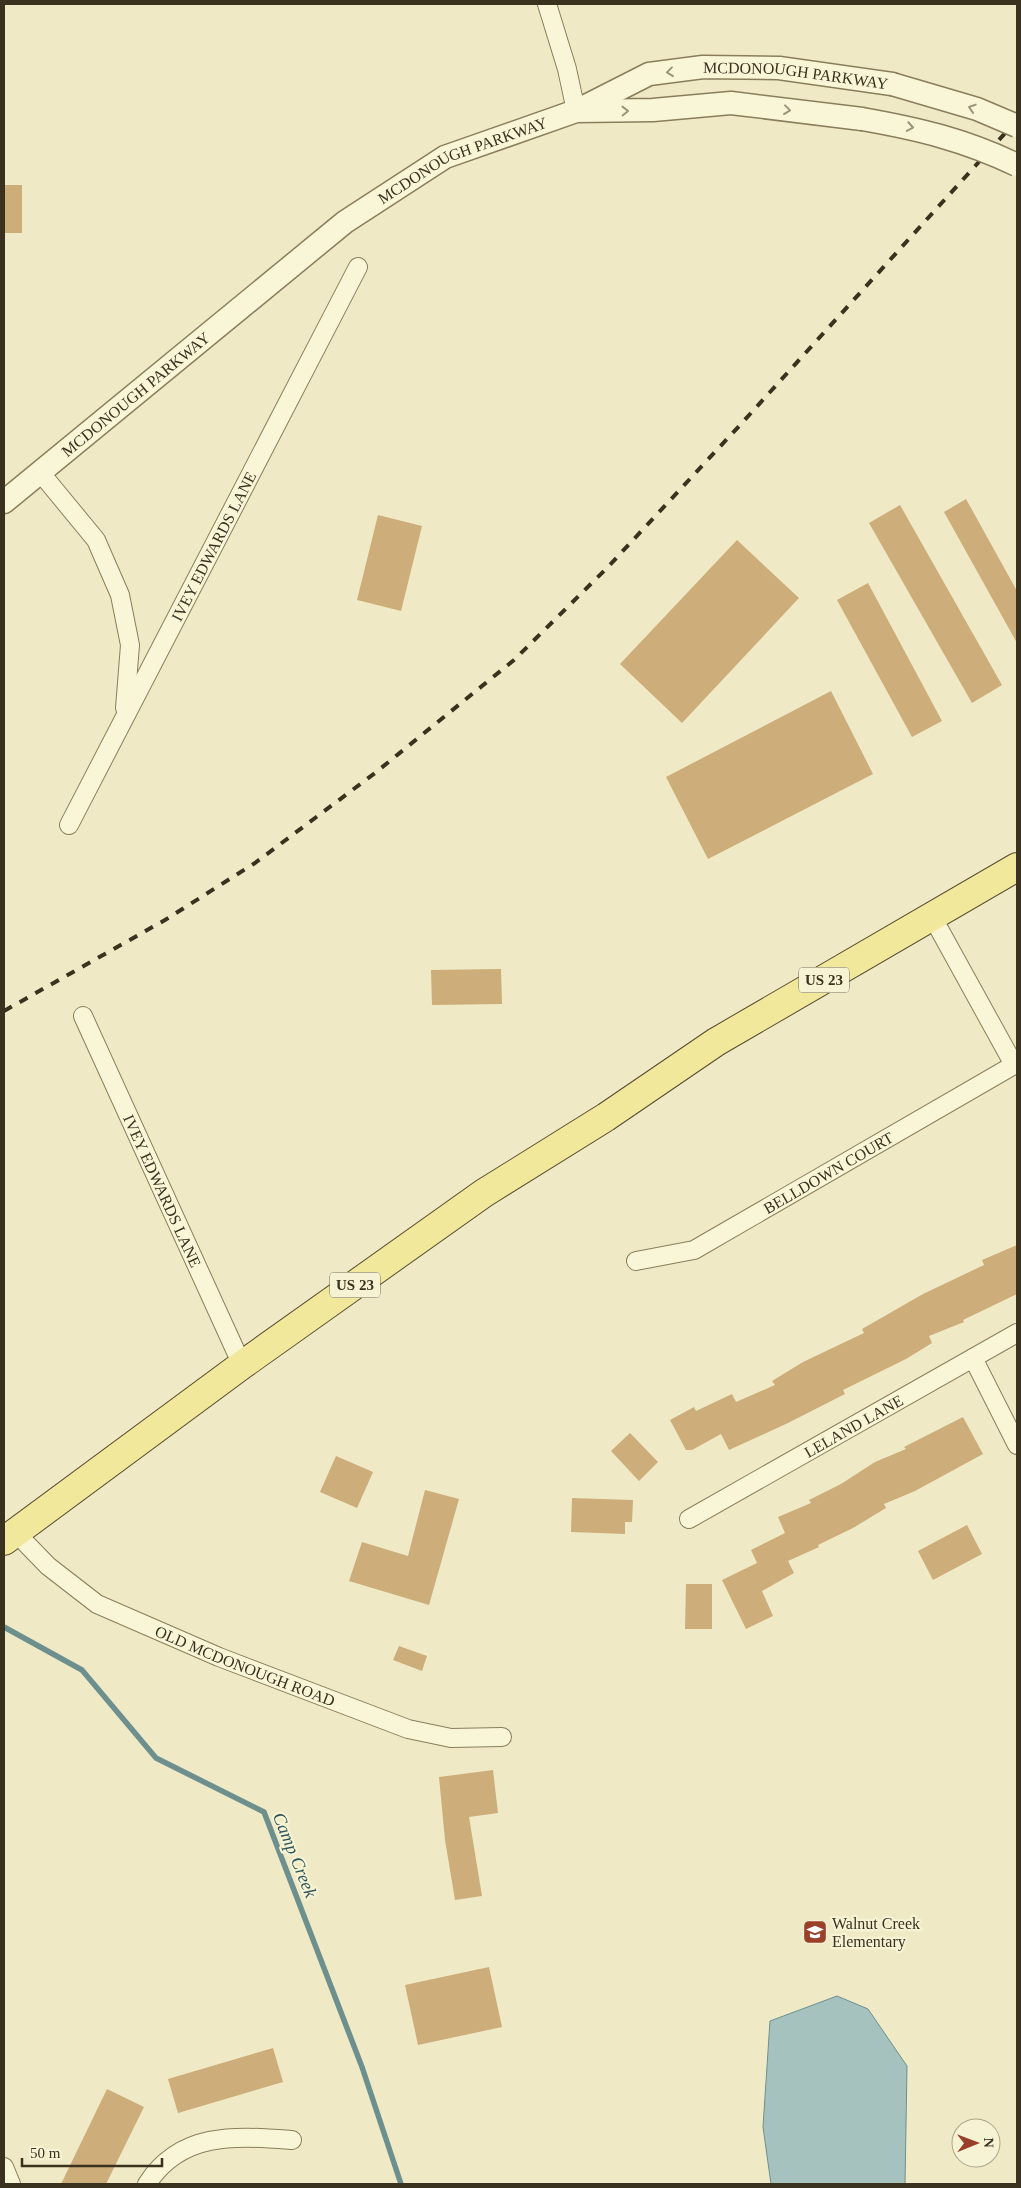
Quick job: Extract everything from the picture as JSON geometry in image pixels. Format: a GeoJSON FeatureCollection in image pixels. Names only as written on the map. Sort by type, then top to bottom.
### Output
{"type":"FeatureCollection","features":[{"type":"Feature","properties":{"kind":"main road","name":"US 23"},"geometry":{"type":"LineString","coordinates":[[9,1537],[242,1365],[484,1193],[606,1117],[716,1042],[933,918],[1017,866]]}},
{"type":"Feature","properties":{"kind":"street"},"geometry":{"type":"LineString","coordinates":[[547,4],[567,69],[576,111]]}},
{"type":"Feature","properties":{"kind":"street","name":"MCDONOUGH PARKWAY"},"geometry":{"type":"LineString","coordinates":[[4,502],[345,222],[405,181],[445,157],[576,111],[649,74],[703,68],[779,68],[892,84],[977,109],[1017,126]]}},
{"type":"Feature","properties":{"kind":"street","name":"MCDONOUGH PARKWAY"},"geometry":{"type":"LineString","coordinates":[[576,111],[653,110],[731,103],[862,119],[923,130],[981,148],[1017,165]]}},
{"type":"Feature","properties":{"kind":"street","name":"IVEY EDWARDS LANE"},"geometry":{"type":"LineString","coordinates":[[69,825],[358,267]]}},
{"type":"Feature","properties":{"kind":"street"},"geometry":{"type":"LineString","coordinates":[[40,472],[96,540],[120,595],[130,646],[125,716]]}},
{"type":"Feature","properties":{"kind":"street","name":"BELLDOWN COURT"},"geometry":{"type":"LineString","coordinates":[[636,1261],[694,1250],[1016,1064],[933,918]]}},
{"type":"Feature","properties":{"kind":"street","name":"IVEY EDWARDS LANE"},"geometry":{"type":"LineString","coordinates":[[83,1016],[242,1365]]}},
{"type":"Feature","properties":{"kind":"street","name":"LELAND LANE"},"geometry":{"type":"LineString","coordinates":[[689,1519],[1017,1333]]}},
{"type":"Feature","properties":{"kind":"street"},"geometry":{"type":"LineString","coordinates":[[973,1358],[1017,1445]]}},
{"type":"Feature","properties":{"kind":"street","name":"OLD MCDONOUGH ROAD"},"geometry":{"type":"LineString","coordinates":[[9,1537],[97,1604],[219,1657],[408,1729],[451,1738],[502,1737]]}},
{"type":"Feature","properties":{"kind":"street"},"geometry":{"type":"LineString","coordinates":[[147,2184],[163,2163],[173,2156],[215,2138],[292,2140]]}},
{"type":"Feature","properties":{"kind":"street"},"geometry":{"type":"LineString","coordinates":[[4,2167],[11,2184]]}},
{"type":"Feature","properties":{"kind":"water"},"geometry":{"type":"Polygon","coordinates":[[[837,1996],[868,2009],[907,2066],[905,2184],[771,2184],[763,2127],[770,2021],[837,1996]]]}},
{"type":"Feature","properties":{"kind":"building"},"geometry":{"type":"Polygon","coordinates":[[[4,185],[22,185],[22,233],[4,233],[4,185]]]}},
{"type":"Feature","properties":{"kind":"building"},"geometry":{"type":"Polygon","coordinates":[[[966,499],[1017,591],[1017,643],[944,512],[966,499]]]}},
{"type":"Feature","properties":{"kind":"building"},"geometry":{"type":"Polygon","coordinates":[[[900,505],[1002,685],[972,703],[869,523],[900,505]]]}},
{"type":"Feature","properties":{"kind":"building"},"geometry":{"type":"Polygon","coordinates":[[[378,515],[422,526],[401,611],[357,600],[378,515]]]}},
{"type":"Feature","properties":{"kind":"building"},"geometry":{"type":"Polygon","coordinates":[[[737,540],[799,598],[682,723],[620,664],[737,540]]]}},
{"type":"Feature","properties":{"kind":"building"},"geometry":{"type":"Polygon","coordinates":[[[868,583],[942,721],[912,737],[837,600],[868,583]]]}},
{"type":"Feature","properties":{"kind":"building"},"geometry":{"type":"Polygon","coordinates":[[[831,691],[873,774],[708,859],[666,777],[831,691]]]}},
{"type":"Feature","properties":{"kind":"building"},"geometry":{"type":"Polygon","coordinates":[[[501,969],[502,1004],[432,1005],[431,970],[501,969]]]}},
{"type":"Feature","properties":{"kind":"building"},"geometry":{"type":"Polygon","coordinates":[[[1017,1245],[1017,1294],[963,1320],[964,1322],[929,1336],[932,1343],[906,1359],[843,1390],[845,1394],[788,1423],[729,1450],[721,1434],[692,1450],[686,1450],[670,1420],[694,1407],[696,1411],[732,1394],[736,1402],[775,1385],[772,1381],[803,1362],[864,1333],[862,1329],[923,1294],[984,1265],[982,1260],[1017,1245]]]}},
{"type":"Feature","properties":{"kind":"building"},"geometry":{"type":"Polygon","coordinates":[[[963,1417],[983,1454],[915,1491],[884,1504],[886,1508],[853,1528],[818,1545],[819,1547],[788,1561],[794,1573],[762,1591],[773,1616],[746,1629],[722,1580],[757,1563],[751,1550],[785,1533],[778,1517],[811,1503],[809,1500],[841,1484],[875,1462],[906,1449],[904,1447],[963,1417]]]}},
{"type":"Feature","properties":{"kind":"building"},"geometry":{"type":"Polygon","coordinates":[[[630,1433],[658,1462],[639,1481],[611,1451],[630,1433]]]}},
{"type":"Feature","properties":{"kind":"building"},"geometry":{"type":"Polygon","coordinates":[[[336,1456],[373,1472],[357,1508],[320,1492],[336,1456]]]}},
{"type":"Feature","properties":{"kind":"building"},"geometry":{"type":"Polygon","coordinates":[[[425,1490],[459,1499],[429,1605],[349,1581],[362,1542],[408,1556],[425,1490]]]}},
{"type":"Feature","properties":{"kind":"building"},"geometry":{"type":"Polygon","coordinates":[[[572,1498],[633,1500],[632,1522],[625,1522],[625,1534],[571,1532],[572,1498]]]}},
{"type":"Feature","properties":{"kind":"building"},"geometry":{"type":"Polygon","coordinates":[[[967,1525],[982,1554],[933,1580],[918,1551],[967,1525]]]}},
{"type":"Feature","properties":{"kind":"building"},"geometry":{"type":"Polygon","coordinates":[[[686,1584],[712,1584],[712,1629],[685,1629],[686,1584]]]}},
{"type":"Feature","properties":{"kind":"building"},"geometry":{"type":"Polygon","coordinates":[[[399,1646],[427,1656],[422,1671],[393,1660],[399,1646]]]}},
{"type":"Feature","properties":{"kind":"building"},"geometry":{"type":"Polygon","coordinates":[[[493,1770],[498,1813],[469,1817],[482,1896],[455,1900],[445,1840],[439,1777],[493,1770]]]}},
{"type":"Feature","properties":{"kind":"building"},"geometry":{"type":"Polygon","coordinates":[[[489,1967],[502,2027],[418,2045],[405,1985],[489,1967]]]}},
{"type":"Feature","properties":{"kind":"building"},"geometry":{"type":"Polygon","coordinates":[[[273,2048],[283,2082],[178,2113],[168,2079],[273,2048]]]}},
{"type":"Feature","properties":{"kind":"building"},"geometry":{"type":"Polygon","coordinates":[[[107,2089],[144,2107],[106,2184],[61,2184],[107,2089]]]}},
{"type":"Feature","properties":{"kind":"waterway","name":"Camp Creek"},"geometry":{"type":"LineString","coordinates":[[4,1627],[82,1670],[156,1758],[264,1812],[362,2067],[401,2184]]}},
{"type":"Feature","properties":{"kind":"railway"},"geometry":{"type":"LineString","coordinates":[[4,1011],[165,920],[255,863],[375,773],[514,660],[607,568],[741,424],[1017,120]]}},
{"type":"Feature","properties":{"kind":"place","name":"Walnut Creek Elementary"},"geometry":{"type":"Point","coordinates":[815,1932]}}]}
